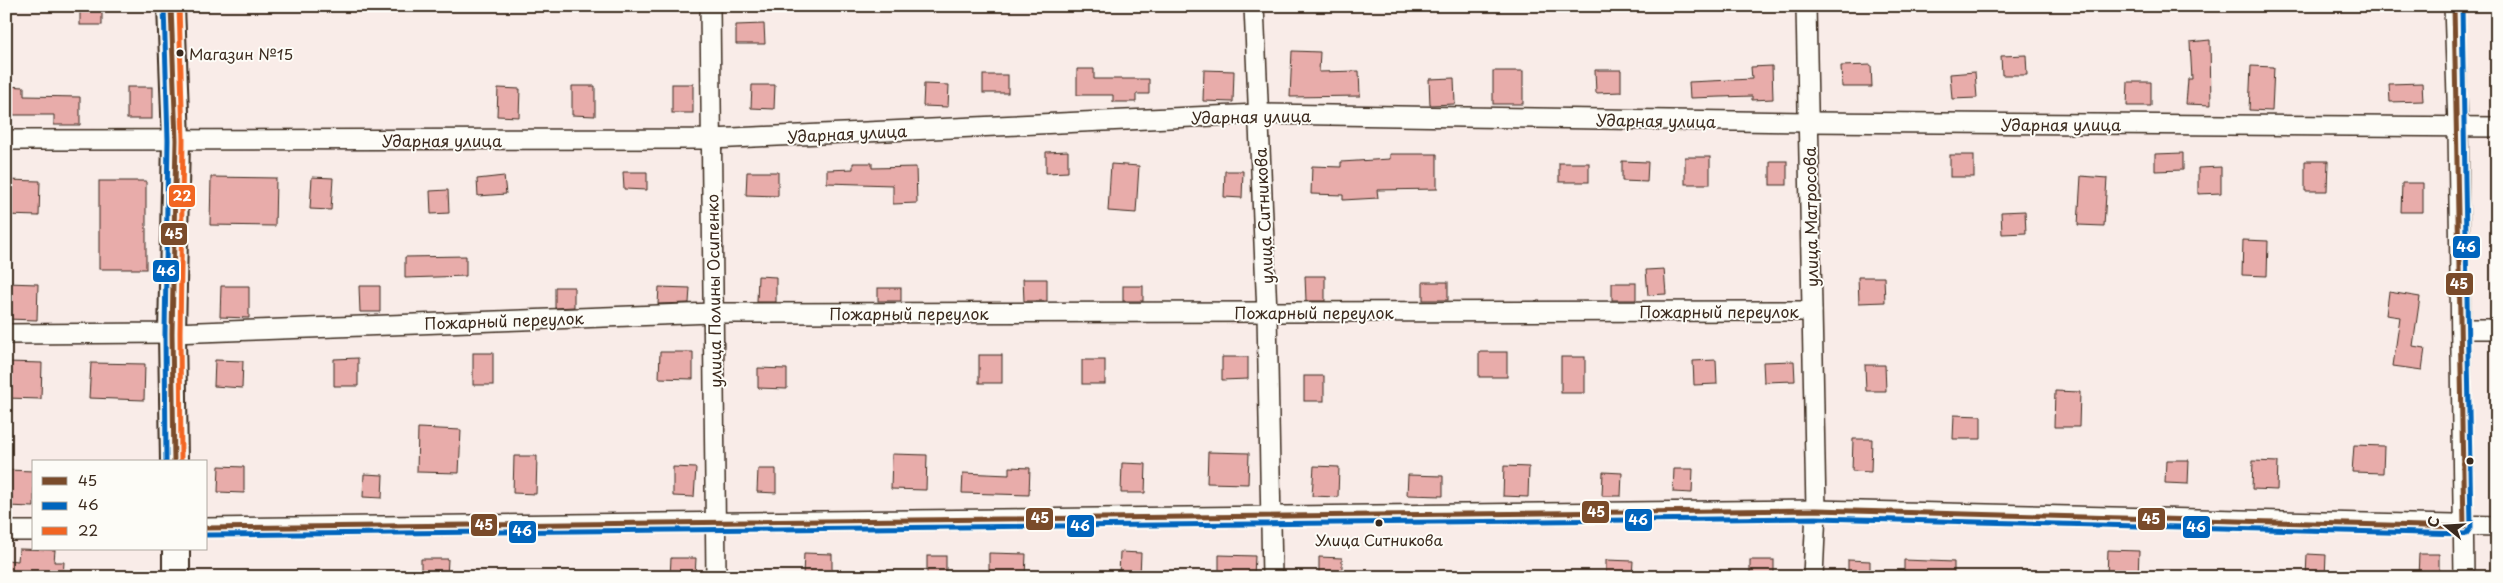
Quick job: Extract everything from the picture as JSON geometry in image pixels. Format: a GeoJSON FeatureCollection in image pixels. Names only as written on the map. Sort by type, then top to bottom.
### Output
{"type":"FeatureCollection","features":[{"type":"Feature","properties":{"kind":"main road"},"geometry":{"type":"LineString","coordinates":[[171,6],[176,140],[172,333],[174,460]]}},
{"type":"Feature","properties":{"kind":"main road"},"geometry":{"type":"LineString","coordinates":[[176,550],[176,577]]}},
{"type":"Feature","properties":{"kind":"street","name":"улица Полины Осипенко"},"geometry":{"type":"LineString","coordinates":[[710,6],[716,577]]}},
{"type":"Feature","properties":{"kind":"street","name":"улица Ситникова"},"geometry":{"type":"LineString","coordinates":[[1254,6],[1267,313],[1272,577]]}},
{"type":"Feature","properties":{"kind":"street","name":"улица Матросова"},"geometry":{"type":"LineString","coordinates":[[1806,6],[1816,510],[1813,577]]}},
{"type":"Feature","properties":{"kind":"street"},"geometry":{"type":"LineString","coordinates":[[2454,6],[2458,127],[2464,577]]}},
{"type":"Feature","properties":{"kind":"street","name":"Ударная улица"},"geometry":{"type":"LineString","coordinates":[[6,140],[711,139],[1258,114],[1808,122],[2497,127]]}},
{"type":"Feature","properties":{"kind":"street","name":"Пожарный переулок"},"geometry":{"type":"LineString","coordinates":[[6,334],[172,333],[713,313],[1812,311]]}},
{"type":"Feature","properties":{"kind":"street"},"geometry":{"type":"LineString","coordinates":[[2461,329],[2497,328]]}},
{"type":"Feature","properties":{"kind":"street"},"geometry":{"type":"LineString","coordinates":[[208,528],[1816,510],[2497,526]]}},
{"type":"Feature","properties":{"kind":"street"},"geometry":{"type":"LineString","coordinates":[[6,531],[32,531]]}},
{"type":"Feature","properties":{"kind":"building"},"geometry":{"type":"Polygon","coordinates":[[[80,6],[102,6],[102,25],[80,25],[80,6]]]}},
{"type":"Feature","properties":{"kind":"building"},"geometry":{"type":"Polygon","coordinates":[[[764,24],[765,44],[736,44],[736,25],[764,24]]]}},
{"type":"Feature","properties":{"kind":"building"},"geometry":{"type":"Polygon","coordinates":[[[2210,40],[2211,105],[2186,104],[2188,79],[2192,79],[2190,42],[2210,40]]]}},
{"type":"Feature","properties":{"kind":"building"},"geometry":{"type":"Polygon","coordinates":[[[1292,51],[1320,52],[1319,72],[1359,71],[1360,96],[1290,97],[1292,51]]]}},
{"type":"Feature","properties":{"kind":"building"},"geometry":{"type":"Polygon","coordinates":[[[2026,55],[2027,75],[2002,75],[2001,56],[2026,55]]]}},
{"type":"Feature","properties":{"kind":"building"},"geometry":{"type":"Polygon","coordinates":[[[1871,65],[1872,87],[1842,87],[1841,66],[1871,65]]]}},
{"type":"Feature","properties":{"kind":"building"},"geometry":{"type":"Polygon","coordinates":[[[1772,66],[1773,99],[1752,100],[1752,96],[1690,98],[1689,82],[1752,79],[1751,67],[1772,66]]]}},
{"type":"Feature","properties":{"kind":"building"},"geometry":{"type":"Polygon","coordinates":[[[2251,66],[2274,67],[2272,111],[2249,110],[2251,66]]]}},
{"type":"Feature","properties":{"kind":"building"},"geometry":{"type":"Polygon","coordinates":[[[1077,69],[1094,69],[1094,79],[1149,79],[1149,94],[1136,94],[1136,102],[1113,102],[1113,95],[1077,95],[1077,69]]]}},
{"type":"Feature","properties":{"kind":"building"},"geometry":{"type":"Polygon","coordinates":[[[1204,70],[1234,71],[1233,102],[1203,101],[1204,70]]]}},
{"type":"Feature","properties":{"kind":"building"},"geometry":{"type":"Polygon","coordinates":[[[1595,70],[1621,70],[1621,92],[1596,93],[1595,70]]]}},
{"type":"Feature","properties":{"kind":"building"},"geometry":{"type":"Polygon","coordinates":[[[1493,71],[1523,71],[1523,104],[1493,104],[1493,71]]]}},
{"type":"Feature","properties":{"kind":"building"},"geometry":{"type":"Polygon","coordinates":[[[1975,72],[1977,98],[1952,99],[1950,74],[1975,72]]]}},
{"type":"Feature","properties":{"kind":"building"},"geometry":{"type":"Polygon","coordinates":[[[983,75],[1008,75],[1008,93],[983,93],[983,75]]]}},
{"type":"Feature","properties":{"kind":"building"},"geometry":{"type":"Polygon","coordinates":[[[1454,78],[1455,104],[1430,105],[1429,79],[1454,78]]]}},
{"type":"Feature","properties":{"kind":"building"},"geometry":{"type":"Polygon","coordinates":[[[2128,82],[2151,82],[2151,106],[2127,106],[2128,82]]]}},
{"type":"Feature","properties":{"kind":"building"},"geometry":{"type":"Polygon","coordinates":[[[2422,83],[2423,101],[2390,102],[2389,84],[2422,83]]]}},
{"type":"Feature","properties":{"kind":"building"},"geometry":{"type":"Polygon","coordinates":[[[672,84],[693,84],[693,113],[672,113],[672,84]]]}},
{"type":"Feature","properties":{"kind":"building"},"geometry":{"type":"Polygon","coordinates":[[[924,84],[949,85],[948,107],[923,106],[924,84]]]}},
{"type":"Feature","properties":{"kind":"building"},"geometry":{"type":"Polygon","coordinates":[[[752,85],[775,85],[774,109],[751,108],[752,85]]]}},
{"type":"Feature","properties":{"kind":"building"},"geometry":{"type":"Polygon","coordinates":[[[6,86],[24,87],[24,96],[80,97],[80,125],[54,125],[54,115],[6,115],[6,86]]]}},
{"type":"Feature","properties":{"kind":"building"},"geometry":{"type":"Polygon","coordinates":[[[572,86],[595,86],[595,116],[572,115],[572,86]]]}},
{"type":"Feature","properties":{"kind":"building"},"geometry":{"type":"Polygon","coordinates":[[[127,87],[152,87],[152,119],[127,119],[127,87]]]}},
{"type":"Feature","properties":{"kind":"building"},"geometry":{"type":"Polygon","coordinates":[[[498,88],[520,89],[519,117],[497,116],[498,88]]]}},
{"type":"Feature","properties":{"kind":"building"},"geometry":{"type":"Polygon","coordinates":[[[1068,151],[1068,172],[1046,173],[1046,152],[1068,151]]]}},
{"type":"Feature","properties":{"kind":"building"},"geometry":{"type":"Polygon","coordinates":[[[2183,153],[2183,170],[2155,171],[2155,154],[2183,153]]]}},
{"type":"Feature","properties":{"kind":"building"},"geometry":{"type":"Polygon","coordinates":[[[1390,154],[1437,154],[1437,189],[1377,190],[1378,198],[1343,200],[1343,195],[1311,194],[1312,166],[1341,167],[1341,162],[1390,159],[1390,154]]]}},
{"type":"Feature","properties":{"kind":"building"},"geometry":{"type":"Polygon","coordinates":[[[1950,155],[1974,155],[1974,177],[1950,177],[1950,155]]]}},
{"type":"Feature","properties":{"kind":"building"},"geometry":{"type":"Polygon","coordinates":[[[1685,157],[1710,157],[1710,184],[1685,184],[1685,157]]]}},
{"type":"Feature","properties":{"kind":"building"},"geometry":{"type":"Polygon","coordinates":[[[1622,161],[1648,162],[1647,182],[1622,181],[1622,161]]]}},
{"type":"Feature","properties":{"kind":"building"},"geometry":{"type":"Polygon","coordinates":[[[1770,161],[1787,161],[1787,185],[1770,185],[1770,161]]]}},
{"type":"Feature","properties":{"kind":"building"},"geometry":{"type":"Polygon","coordinates":[[[2305,161],[2328,161],[2327,191],[2305,191],[2305,161]]]}},
{"type":"Feature","properties":{"kind":"building"},"geometry":{"type":"Polygon","coordinates":[[[853,163],[872,163],[872,168],[916,167],[917,203],[893,204],[893,185],[827,183],[827,170],[853,169],[853,163]]]}},
{"type":"Feature","properties":{"kind":"building"},"geometry":{"type":"Polygon","coordinates":[[[1559,163],[1589,163],[1589,182],[1559,182],[1559,163]]]}},
{"type":"Feature","properties":{"kind":"building"},"geometry":{"type":"Polygon","coordinates":[[[1111,164],[1139,166],[1136,213],[1108,211],[1111,164]]]}},
{"type":"Feature","properties":{"kind":"building"},"geometry":{"type":"Polygon","coordinates":[[[2221,167],[2221,193],[2198,194],[2198,168],[2221,167]]]}},
{"type":"Feature","properties":{"kind":"building"},"geometry":{"type":"Polygon","coordinates":[[[1225,171],[1243,171],[1242,198],[1224,197],[1225,171]]]}},
{"type":"Feature","properties":{"kind":"building"},"geometry":{"type":"Polygon","coordinates":[[[623,172],[647,172],[647,190],[624,189],[623,172]]]}},
{"type":"Feature","properties":{"kind":"building"},"geometry":{"type":"Polygon","coordinates":[[[747,172],[778,172],[778,196],[746,195],[747,172]]]}},
{"type":"Feature","properties":{"kind":"building"},"geometry":{"type":"Polygon","coordinates":[[[504,176],[506,194],[478,196],[477,179],[504,176]]]}},
{"type":"Feature","properties":{"kind":"building"},"geometry":{"type":"Polygon","coordinates":[[[2081,176],[2107,178],[2104,226],[2078,225],[2081,176]]]}},
{"type":"Feature","properties":{"kind":"building"},"geometry":{"type":"Polygon","coordinates":[[[211,177],[276,178],[275,226],[210,225],[211,177]]]}},
{"type":"Feature","properties":{"kind":"building"},"geometry":{"type":"Polygon","coordinates":[[[312,177],[333,178],[331,210],[310,209],[312,177]]]}},
{"type":"Feature","properties":{"kind":"building"},"geometry":{"type":"Polygon","coordinates":[[[6,180],[40,181],[39,216],[6,215],[6,180]]]}},
{"type":"Feature","properties":{"kind":"building"},"geometry":{"type":"Polygon","coordinates":[[[99,181],[146,181],[146,269],[99,269],[99,181]]]}},
{"type":"Feature","properties":{"kind":"building"},"geometry":{"type":"Polygon","coordinates":[[[2402,183],[2423,183],[2423,212],[2401,212],[2402,183]]]}},
{"type":"Feature","properties":{"kind":"building"},"geometry":{"type":"Polygon","coordinates":[[[448,190],[449,213],[431,214],[430,191],[448,190]]]}},
{"type":"Feature","properties":{"kind":"building"},"geometry":{"type":"Polygon","coordinates":[[[2025,211],[2026,233],[2002,234],[2001,212],[2025,211]]]}},
{"type":"Feature","properties":{"kind":"building"},"geometry":{"type":"Polygon","coordinates":[[[2243,240],[2268,241],[2267,276],[2242,275],[2243,240]]]}},
{"type":"Feature","properties":{"kind":"building"},"geometry":{"type":"Polygon","coordinates":[[[466,256],[466,276],[405,278],[405,257],[466,256]]]}},
{"type":"Feature","properties":{"kind":"building"},"geometry":{"type":"Polygon","coordinates":[[[1664,269],[1666,294],[1648,295],[1646,270],[1664,269]]]}},
{"type":"Feature","properties":{"kind":"building"},"geometry":{"type":"Polygon","coordinates":[[[758,276],[776,277],[776,302],[757,302],[758,276]]]}},
{"type":"Feature","properties":{"kind":"building"},"geometry":{"type":"Polygon","coordinates":[[[1305,276],[1325,276],[1325,301],[1306,301],[1305,276]]]}},
{"type":"Feature","properties":{"kind":"building"},"geometry":{"type":"Polygon","coordinates":[[[1858,277],[1884,277],[1885,302],[1859,303],[1858,277]]]}},
{"type":"Feature","properties":{"kind":"building"},"geometry":{"type":"Polygon","coordinates":[[[1023,279],[1047,279],[1047,301],[1024,301],[1023,279]]]}},
{"type":"Feature","properties":{"kind":"building"},"geometry":{"type":"Polygon","coordinates":[[[1423,282],[1448,282],[1448,300],[1423,300],[1423,282]]]}},
{"type":"Feature","properties":{"kind":"building"},"geometry":{"type":"Polygon","coordinates":[[[6,283],[38,284],[37,320],[6,319],[6,283]]]}},
{"type":"Feature","properties":{"kind":"building"},"geometry":{"type":"Polygon","coordinates":[[[1612,283],[1636,283],[1636,300],[1612,300],[1612,283]]]}},
{"type":"Feature","properties":{"kind":"building"},"geometry":{"type":"Polygon","coordinates":[[[221,286],[249,286],[249,318],[220,317],[221,286]]]}},
{"type":"Feature","properties":{"kind":"building"},"geometry":{"type":"Polygon","coordinates":[[[359,286],[380,286],[380,312],[360,312],[359,286]]]}},
{"type":"Feature","properties":{"kind":"building"},"geometry":{"type":"Polygon","coordinates":[[[1123,286],[1143,286],[1143,301],[1123,301],[1123,286]]]}},
{"type":"Feature","properties":{"kind":"building"},"geometry":{"type":"Polygon","coordinates":[[[555,287],[574,287],[574,307],[555,308],[555,287]]]}},
{"type":"Feature","properties":{"kind":"building"},"geometry":{"type":"Polygon","coordinates":[[[659,287],[690,288],[689,303],[658,304],[659,287]]]}},
{"type":"Feature","properties":{"kind":"building"},"geometry":{"type":"Polygon","coordinates":[[[878,288],[901,288],[901,301],[878,301],[878,288]]]}},
{"type":"Feature","properties":{"kind":"building"},"geometry":{"type":"Polygon","coordinates":[[[2389,292],[2420,297],[2413,346],[2425,348],[2422,370],[2393,366],[2400,317],[2386,315],[2389,292]]]}},
{"type":"Feature","properties":{"kind":"building"},"geometry":{"type":"Polygon","coordinates":[[[660,352],[693,352],[693,379],[659,378],[660,352]]]}},
{"type":"Feature","properties":{"kind":"building"},"geometry":{"type":"Polygon","coordinates":[[[1479,352],[1507,352],[1507,377],[1479,377],[1479,352]]]}},
{"type":"Feature","properties":{"kind":"building"},"geometry":{"type":"Polygon","coordinates":[[[473,353],[493,353],[493,385],[473,385],[473,353]]]}},
{"type":"Feature","properties":{"kind":"building"},"geometry":{"type":"Polygon","coordinates":[[[979,355],[1002,355],[1002,383],[979,383],[979,355]]]}},
{"type":"Feature","properties":{"kind":"building"},"geometry":{"type":"Polygon","coordinates":[[[1222,357],[1248,357],[1248,379],[1222,380],[1222,357]]]}},
{"type":"Feature","properties":{"kind":"building"},"geometry":{"type":"Polygon","coordinates":[[[1561,357],[1585,357],[1585,393],[1561,393],[1561,357]]]}},
{"type":"Feature","properties":{"kind":"building"},"geometry":{"type":"Polygon","coordinates":[[[358,358],[358,386],[334,386],[334,359],[358,358]]]}},
{"type":"Feature","properties":{"kind":"building"},"geometry":{"type":"Polygon","coordinates":[[[215,360],[243,361],[242,388],[214,386],[215,360]]]}},
{"type":"Feature","properties":{"kind":"building"},"geometry":{"type":"Polygon","coordinates":[[[1082,360],[1105,360],[1105,384],[1082,384],[1082,360]]]}},
{"type":"Feature","properties":{"kind":"building"},"geometry":{"type":"Polygon","coordinates":[[[1716,360],[1717,384],[1694,385],[1693,361],[1716,360]]]}},
{"type":"Feature","properties":{"kind":"building"},"geometry":{"type":"Polygon","coordinates":[[[1794,361],[1795,381],[1764,382],[1763,362],[1794,361]]]}},
{"type":"Feature","properties":{"kind":"building"},"geometry":{"type":"Polygon","coordinates":[[[6,362],[42,363],[41,399],[6,398],[6,362]]]}},
{"type":"Feature","properties":{"kind":"building"},"geometry":{"type":"Polygon","coordinates":[[[91,363],[145,364],[144,400],[89,398],[91,363]]]}},
{"type":"Feature","properties":{"kind":"building"},"geometry":{"type":"Polygon","coordinates":[[[1865,365],[1885,365],[1886,391],[1866,391],[1865,365]]]}},
{"type":"Feature","properties":{"kind":"building"},"geometry":{"type":"Polygon","coordinates":[[[758,368],[787,369],[787,389],[758,388],[758,368]]]}},
{"type":"Feature","properties":{"kind":"building"},"geometry":{"type":"Polygon","coordinates":[[[1304,376],[1324,376],[1324,401],[1304,401],[1304,376]]]}},
{"type":"Feature","properties":{"kind":"building"},"geometry":{"type":"Polygon","coordinates":[[[2055,391],[2080,392],[2079,427],[2054,427],[2055,391]]]}},
{"type":"Feature","properties":{"kind":"building"},"geometry":{"type":"Polygon","coordinates":[[[1954,415],[1981,416],[1981,439],[1953,439],[1954,415]]]}},
{"type":"Feature","properties":{"kind":"building"},"geometry":{"type":"Polygon","coordinates":[[[418,428],[461,430],[459,473],[417,472],[418,428]]]}},
{"type":"Feature","properties":{"kind":"building"},"geometry":{"type":"Polygon","coordinates":[[[1853,439],[1872,439],[1871,472],[1852,471],[1853,439]]]}},
{"type":"Feature","properties":{"kind":"building"},"geometry":{"type":"Polygon","coordinates":[[[2354,445],[2384,446],[2383,473],[2352,472],[2354,445]]]}},
{"type":"Feature","properties":{"kind":"building"},"geometry":{"type":"Polygon","coordinates":[[[1208,452],[1249,453],[1248,484],[1207,483],[1208,452]]]}},
{"type":"Feature","properties":{"kind":"building"},"geometry":{"type":"Polygon","coordinates":[[[892,454],[927,455],[926,490],[891,489],[892,454]]]}},
{"type":"Feature","properties":{"kind":"building"},"geometry":{"type":"Polygon","coordinates":[[[514,456],[537,456],[536,494],[513,493],[514,456]]]}},
{"type":"Feature","properties":{"kind":"building"},"geometry":{"type":"Polygon","coordinates":[[[2166,460],[2189,460],[2188,484],[2165,483],[2166,460]]]}},
{"type":"Feature","properties":{"kind":"building"},"geometry":{"type":"Polygon","coordinates":[[[2253,461],[2278,462],[2277,490],[2252,489],[2253,461]]]}},
{"type":"Feature","properties":{"kind":"building"},"geometry":{"type":"Polygon","coordinates":[[[1122,463],[1146,464],[1145,493],[1121,493],[1122,463]]]}},
{"type":"Feature","properties":{"kind":"building"},"geometry":{"type":"Polygon","coordinates":[[[219,466],[244,467],[244,493],[218,492],[219,466]]]}},
{"type":"Feature","properties":{"kind":"building"},"geometry":{"type":"Polygon","coordinates":[[[1314,466],[1339,467],[1338,497],[1312,496],[1314,466]]]}},
{"type":"Feature","properties":{"kind":"building"},"geometry":{"type":"Polygon","coordinates":[[[1504,466],[1529,467],[1528,497],[1503,496],[1504,466]]]}},
{"type":"Feature","properties":{"kind":"building"},"geometry":{"type":"Polygon","coordinates":[[[673,467],[696,468],[694,497],[673,496],[673,467]]]}},
{"type":"Feature","properties":{"kind":"building"},"geometry":{"type":"Polygon","coordinates":[[[1009,467],[1030,468],[1029,495],[962,493],[963,473],[1009,475],[1009,467]]]}},
{"type":"Feature","properties":{"kind":"building"},"geometry":{"type":"Polygon","coordinates":[[[758,469],[776,469],[776,493],[757,492],[758,469]]]}},
{"type":"Feature","properties":{"kind":"building"},"geometry":{"type":"Polygon","coordinates":[[[1674,469],[1693,469],[1692,493],[1673,492],[1674,469]]]}},
{"type":"Feature","properties":{"kind":"building"},"geometry":{"type":"Polygon","coordinates":[[[6,470],[32,471],[32,507],[6,506],[6,470]]]}},
{"type":"Feature","properties":{"kind":"building"},"geometry":{"type":"Polygon","coordinates":[[[1603,472],[1622,473],[1621,496],[1602,496],[1603,472]]]}},
{"type":"Feature","properties":{"kind":"building"},"geometry":{"type":"Polygon","coordinates":[[[364,474],[383,475],[382,498],[363,497],[364,474]]]}},
{"type":"Feature","properties":{"kind":"building"},"geometry":{"type":"Polygon","coordinates":[[[1408,475],[1443,476],[1443,496],[1407,495],[1408,475]]]}},
{"type":"Feature","properties":{"kind":"building"},"geometry":{"type":"Polygon","coordinates":[[[19,549],[55,550],[54,562],[64,562],[63,577],[6,577],[6,560],[18,561],[19,549]]]}},
{"type":"Feature","properties":{"kind":"building"},"geometry":{"type":"Polygon","coordinates":[[[2108,550],[2139,551],[2138,577],[2107,577],[2108,550]]]}},
{"type":"Feature","properties":{"kind":"building"},"geometry":{"type":"Polygon","coordinates":[[[1120,552],[1141,553],[1140,576],[1119,575],[1120,552]]]}},
{"type":"Feature","properties":{"kind":"building"},"geometry":{"type":"Polygon","coordinates":[[[804,553],[832,554],[832,577],[803,576],[804,553]]]}},
{"type":"Feature","properties":{"kind":"building"},"geometry":{"type":"Polygon","coordinates":[[[989,553],[1026,554],[1025,577],[989,577],[989,553]]]}},
{"type":"Feature","properties":{"kind":"building"},"geometry":{"type":"Polygon","coordinates":[[[2307,554],[2326,555],[2325,577],[2306,577],[2307,554]]]}},
{"type":"Feature","properties":{"kind":"building"},"geometry":{"type":"Polygon","coordinates":[[[2419,554],[2439,554],[2439,577],[2418,577],[2419,554]]]}},
{"type":"Feature","properties":{"kind":"building"},"geometry":{"type":"Polygon","coordinates":[[[1219,555],[1255,556],[1254,577],[1219,577],[1219,555]]]}},
{"type":"Feature","properties":{"kind":"building"},"geometry":{"type":"Polygon","coordinates":[[[927,556],[946,556],[946,577],[927,577],[927,556]]]}},
{"type":"Feature","properties":{"kind":"building"},"geometry":{"type":"Polygon","coordinates":[[[1319,557],[1342,558],[1342,577],[1319,577],[1319,557]]]}},
{"type":"Feature","properties":{"kind":"building"},"geometry":{"type":"Polygon","coordinates":[[[671,558],[696,558],[695,577],[670,577],[671,558]]]}},
{"type":"Feature","properties":{"kind":"building"},"geometry":{"type":"Polygon","coordinates":[[[421,559],[448,559],[447,577],[421,577],[421,559]]]}},
{"type":"Feature","properties":{"kind":"building"},"geometry":{"type":"Polygon","coordinates":[[[1606,560],[1633,561],[1632,577],[1606,577],[1606,560]]]}},
{"type":"Feature","properties":{"kind":"building"},"geometry":{"type":"Polygon","coordinates":[[[1750,560],[1774,560],[1774,577],[1750,577],[1750,560]]]}},
{"type":"Feature","properties":{"kind":"building"},"geometry":{"type":"Polygon","coordinates":[[[1848,560],[1870,561],[1870,577],[1848,577],[1848,560]]]}},
{"type":"Feature","properties":{"kind":"building"},"geometry":{"type":"Polygon","coordinates":[[[1904,560],[1954,562],[1954,577],[1904,577],[1904,560]]]}},
{"type":"Feature","properties":{"kind":"transit line","name":"46"},"geometry":{"type":"LineString","coordinates":[[164,6],[168,140],[165,333],[166,460]]}},
{"type":"Feature","properties":{"kind":"transit line","name":"45"},"geometry":{"type":"LineString","coordinates":[[171,6],[176,140],[172,333],[174,460]]}},
{"type":"Feature","properties":{"kind":"transit line","name":"22"},"geometry":{"type":"LineString","coordinates":[[179,6],[183,140],[180,333],[181,460]]}},
{"type":"Feature","properties":{"kind":"transit line","name":"45"},"geometry":{"type":"LineString","coordinates":[[208,528],[1816,510],[2464,527],[2454,6]]}},
{"type":"Feature","properties":{"kind":"transit line","name":"46"},"geometry":{"type":"LineString","coordinates":[[208,535],[1816,518],[2466,534],[2471,527],[2462,6]]}},
{"type":"Feature","properties":{"kind":"place","name":"Магазин №15"},"geometry":{"type":"Point","coordinates":[180,53]}},
{"type":"Feature","properties":{"kind":"place","name":"Улица Ситникова"},"geometry":{"type":"Point","coordinates":[1379,523]}}]}
